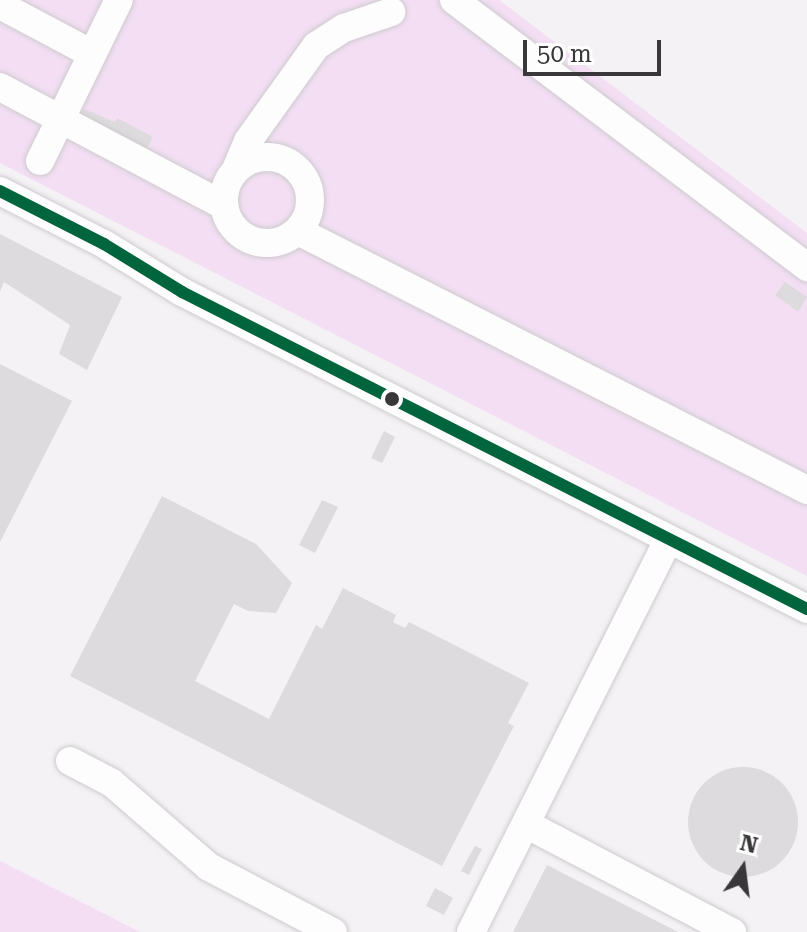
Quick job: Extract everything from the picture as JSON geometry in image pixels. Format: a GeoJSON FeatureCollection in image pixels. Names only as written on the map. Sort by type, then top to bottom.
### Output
{"type":"FeatureCollection","features":[{"type":"Feature","properties":{"kind":"street"},"geometry":{"type":"LineString","coordinates":[[454,0],[807,267]]}},
{"type":"Feature","properties":{"kind":"street"},"geometry":{"type":"LineString","coordinates":[[40,161],[116,1]]}},
{"type":"Feature","properties":{"kind":"street"},"geometry":{"type":"LineString","coordinates":[[0,5],[92,54]]}},
{"type":"Feature","properties":{"kind":"street"},"geometry":{"type":"LineString","coordinates":[[237,167],[265,156],[293,165],[303,175],[310,204],[298,231],[273,243],[241,251],[223,205],[224,191],[248,141],[316,46],[344,28],[391,12]]}},
{"type":"Feature","properties":{"kind":"street"},"geometry":{"type":"LineString","coordinates":[[0,87],[223,205]]}},
{"type":"Feature","properties":{"kind":"street"},"geometry":{"type":"LineString","coordinates":[[0,191],[104,244],[182,292],[807,609]]}},
{"type":"Feature","properties":{"kind":"street"},"geometry":{"type":"LineString","coordinates":[[298,231],[807,490]]}},
{"type":"Feature","properties":{"kind":"street"},"geometry":{"type":"LineString","coordinates":[[471,932],[669,539]]}},
{"type":"Feature","properties":{"kind":"street"},"geometry":{"type":"LineString","coordinates":[[70,761],[112,783],[209,867],[333,932]]}},
{"type":"Feature","properties":{"kind":"street"},"geometry":{"type":"LineString","coordinates":[[526,824],[732,932]]}},
{"type":"Feature","properties":{"kind":"shaded area"},"geometry":{"type":"Polygon","coordinates":[[[0,0],[499,0],[807,233],[807,576],[0,163],[0,0]]]}},
{"type":"Feature","properties":{"kind":"shaded area"},"geometry":{"type":"Polygon","coordinates":[[[0,861],[95,909],[140,932],[0,932],[0,861]]]}},
{"type":"Feature","properties":{"kind":"building"},"geometry":{"type":"Polygon","coordinates":[[[84,109],[115,122],[117,118],[153,137],[147,148],[82,115],[84,109]]]}},
{"type":"Feature","properties":{"kind":"building"},"geometry":{"type":"Polygon","coordinates":[[[0,234],[122,297],[87,370],[59,354],[70,325],[4,282],[0,292],[0,234]]]}},
{"type":"Feature","properties":{"kind":"building"},"geometry":{"type":"Polygon","coordinates":[[[785,282],[807,297],[798,312],[775,295],[785,282]]]}},
{"type":"Feature","properties":{"kind":"building"},"geometry":{"type":"Polygon","coordinates":[[[0,364],[72,401],[0,542],[0,364]]]}},
{"type":"Feature","properties":{"kind":"building"},"geometry":{"type":"Polygon","coordinates":[[[384,431],[395,437],[382,463],[371,458],[384,431]]]}},
{"type":"Feature","properties":{"kind":"building"},"geometry":{"type":"Polygon","coordinates":[[[162,496],[256,544],[292,583],[276,613],[248,611],[234,604],[195,681],[269,719],[316,625],[322,629],[343,588],[396,615],[393,622],[405,628],[409,622],[529,683],[508,723],[514,726],[442,866],[70,676],[162,496]]]}},
{"type":"Feature","properties":{"kind":"building"},"geometry":{"type":"Polygon","coordinates":[[[322,500],[338,507],[315,553],[299,545],[322,500]]]}},
{"type":"Feature","properties":{"kind":"building"},"geometry":{"type":"Polygon","coordinates":[[[743,767],[764,771],[782,783],[794,801],[798,822],[794,843],[782,861],[764,873],[743,877],[722,873],[704,861],[692,843],[688,822],[692,801],[704,783],[722,771],[743,767]]]}},
{"type":"Feature","properties":{"kind":"building"},"geometry":{"type":"Polygon","coordinates":[[[475,846],[482,849],[469,875],[461,871],[475,846]]]}},
{"type":"Feature","properties":{"kind":"building"},"geometry":{"type":"Polygon","coordinates":[[[547,865],[678,932],[513,932],[547,865]]]}},
{"type":"Feature","properties":{"kind":"building"},"geometry":{"type":"Polygon","coordinates":[[[435,888],[453,898],[444,915],[426,906],[435,888]]]}},
{"type":"Feature","properties":{"kind":"transit line"},"geometry":{"type":"LineString","coordinates":[[0,191],[104,244],[182,292],[807,609]]}}]}
